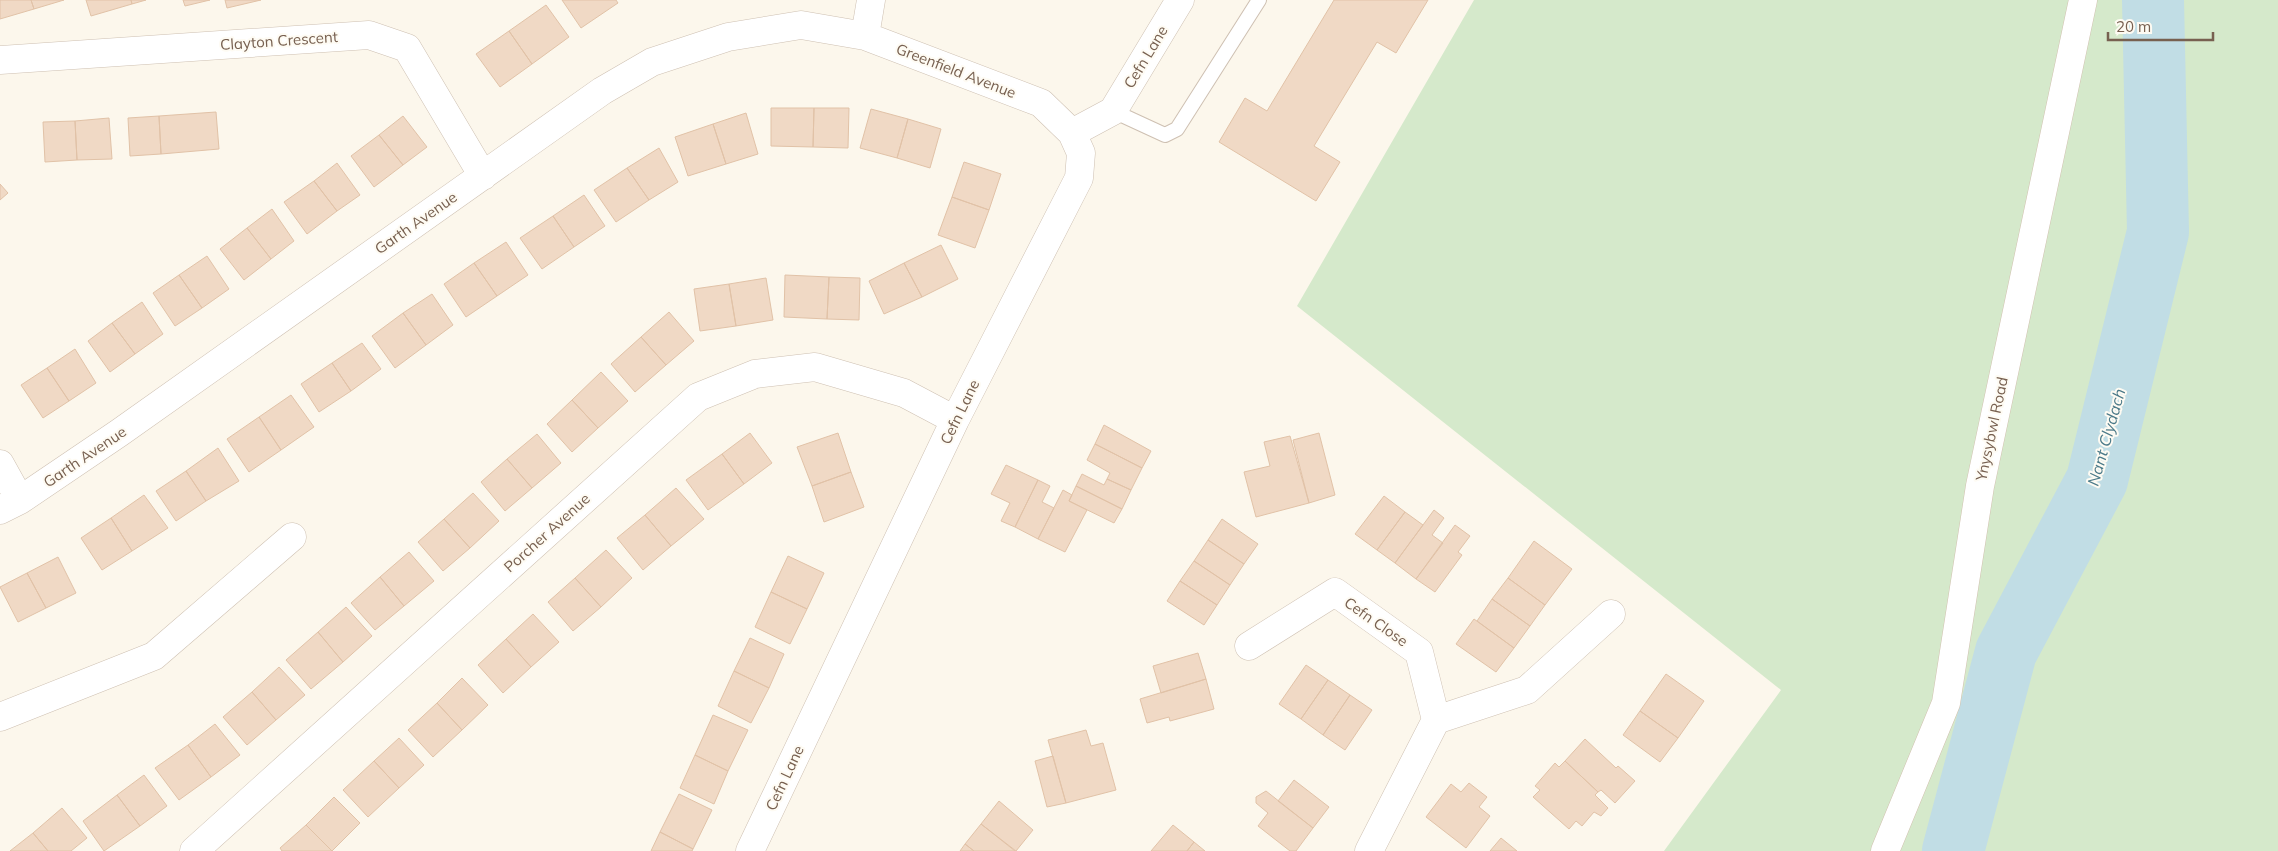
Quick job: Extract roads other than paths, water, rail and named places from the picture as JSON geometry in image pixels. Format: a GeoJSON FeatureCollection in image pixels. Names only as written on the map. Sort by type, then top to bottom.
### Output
{"type":"FeatureCollection","features":[{"type":"Feature","properties":{"kind":"street"},"geometry":{"type":"LineString","coordinates":[[865,36],[872,0]]}},
{"type":"Feature","properties":{"kind":"street","name":"Cefn Lane"},"geometry":{"type":"LineString","coordinates":[[750,851],[955,420],[1079,178],[1081,153],[1072,134],[1113,111],[1180,0]]}},
{"type":"Feature","properties":{"kind":"street","name":"Ynysybwl Road"},"geometry":{"type":"LineString","coordinates":[[1885,851],[1946,703],[1980,486],[2083,0]]}},
{"type":"Feature","properties":{"kind":"street","name":"Garth Avenue"},"geometry":{"type":"LineString","coordinates":[[10,505],[119,434],[602,91],[652,62],[728,37],[801,25],[865,36]]}},
{"type":"Feature","properties":{"kind":"street","name":"Clayton Crescent"},"geometry":{"type":"LineString","coordinates":[[0,60],[369,35],[407,48],[483,176]]}},
{"type":"Feature","properties":{"kind":"street","name":"Greenfield Avenue"},"geometry":{"type":"LineString","coordinates":[[865,36],[1041,103],[1072,134]]}},
{"type":"Feature","properties":{"kind":"street","name":"Porcher Avenue"},"geometry":{"type":"LineString","coordinates":[[194,851],[698,397],[755,374],[815,367],[904,392],[955,420]]}},
{"type":"Feature","properties":{"kind":"street"},"geometry":{"type":"LineString","coordinates":[[0,464],[10,505]]}},
{"type":"Feature","properties":{"kind":"street"},"geometry":{"type":"LineString","coordinates":[[0,717],[154,656],[292,537]]}},
{"type":"Feature","properties":{"kind":"street","name":"Cefn Close"},"geometry":{"type":"LineString","coordinates":[[1249,646],[1335,592],[1419,652],[1436,720]]}},
{"type":"Feature","properties":{"kind":"street"},"geometry":{"type":"LineString","coordinates":[[1369,851],[1436,720],[1527,690],[1612,614]]}},
{"type":"Feature","properties":{"kind":"lane"},"geometry":{"type":"LineString","coordinates":[[1113,111],[1165,134],[1176,129],[1259,0]]}},
{"type":"Feature","properties":{"kind":"waterway","name":"Nant Clydach"},"geometry":{"type":"LineString","coordinates":[[1953,851],[2006,652],[2097,480],[2158,232],[2153,0]]}}]}
